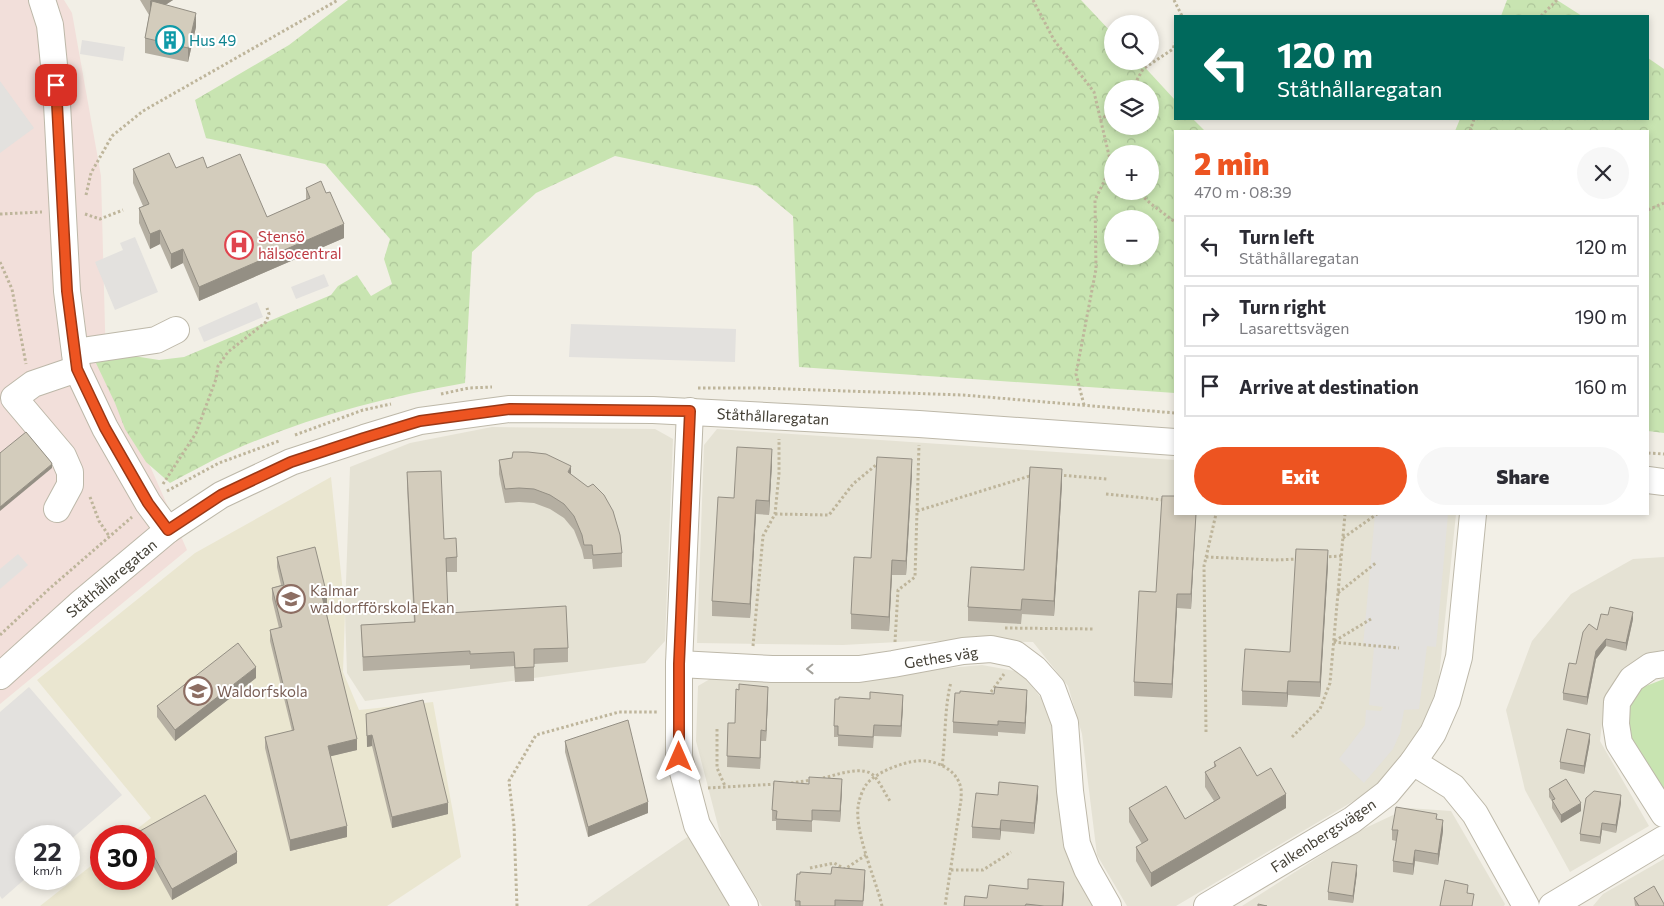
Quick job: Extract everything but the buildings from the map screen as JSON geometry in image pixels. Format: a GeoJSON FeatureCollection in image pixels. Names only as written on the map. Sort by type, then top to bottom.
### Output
{"type":"FeatureCollection","features":[{"type":"Feature","properties":{"kind":"street"},"geometry":{"type":"LineString","coordinates":[[42,0],[50,25],[56,85],[67,291],[76,361],[105,428],[154,495],[168,530]]}},
{"type":"Feature","properties":{"kind":"street"},"geometry":{"type":"LineString","coordinates":[[58,509],[70,485],[70,472],[64,456],[14,398],[33,384],[76,361],[156,340],[176,330]]}},
{"type":"Feature","properties":{"kind":"street","name":"Ståthållaregatan"},"geometry":{"type":"LineString","coordinates":[[0,676],[82,602],[168,530],[221,495],[291,462],[420,421],[510,409],[690,411],[919,424],[1174,442]]}},
{"type":"Feature","properties":{"kind":"street"},"geometry":{"type":"LineString","coordinates":[[690,411],[679,664],[679,757],[697,825],[745,906]]}},
{"type":"Feature","properties":{"kind":"street"},"geometry":{"type":"LineString","coordinates":[[1649,480],[1664,482]]}},
{"type":"Feature","properties":{"kind":"street","name":"Falkenbergsvägen"},"geometry":{"type":"LineString","coordinates":[[1207,906],[1352,820],[1387,793],[1413,762],[1433,733],[1447,701],[1459,657],[1474,515]]}},
{"type":"Feature","properties":{"kind":"street","name":"Gethes väg"},"geometry":{"type":"LineString","coordinates":[[679,664],[772,669],[859,669],[963,651],[991,649],[1015,654],[1035,669],[1052,688],[1066,723],[1070,791],[1077,844],[1087,869],[1108,906]]}},
{"type":"Feature","properties":{"kind":"street"},"geometry":{"type":"LineString","coordinates":[[1664,664],[1651,666],[1632,679],[1617,702],[1616,724],[1619,743],[1664,814]]}},
{"type":"Feature","properties":{"kind":"street"},"geometry":{"type":"LineString","coordinates":[[1413,762],[1452,787],[1475,814],[1526,906]]}},
{"type":"Feature","properties":{"kind":"street"},"geometry":{"type":"LineString","coordinates":[[1552,906],[1664,839]]}},
{"type":"Feature","properties":{"kind":"path"},"geometry":{"type":"LineString","coordinates":[[84,199],[92,173],[112,136],[143,111],[338,0]]}},
{"type":"Feature","properties":{"kind":"path"},"geometry":{"type":"LineString","coordinates":[[1033,0],[1054,40],[1094,92],[1106,145]]}},
{"type":"Feature","properties":{"kind":"path"},"geometry":{"type":"LineString","coordinates":[[1174,0],[1182,15]]}},
{"type":"Feature","properties":{"kind":"path"},"geometry":{"type":"LineString","coordinates":[[1542,15],[1557,0]]}},
{"type":"Feature","properties":{"kind":"path"},"geometry":{"type":"LineString","coordinates":[[1137,80],[1143,69],[1173,49],[1174,46]]}},
{"type":"Feature","properties":{"kind":"path"},"geometry":{"type":"LineString","coordinates":[[1100,121],[1104,117]]}},
{"type":"Feature","properties":{"kind":"path"},"geometry":{"type":"LineString","coordinates":[[1084,405],[1076,374],[1096,269],[1096,200],[1104,184]]}},
{"type":"Feature","properties":{"kind":"path"},"geometry":{"type":"LineString","coordinates":[[1148,200],[1174,221]]}},
{"type":"Feature","properties":{"kind":"path"},"geometry":{"type":"LineString","coordinates":[[1649,210],[1664,203]]}},
{"type":"Feature","properties":{"kind":"path"},"geometry":{"type":"LineString","coordinates":[[84,206],[84,223]]}},
{"type":"Feature","properties":{"kind":"path"},"geometry":{"type":"LineString","coordinates":[[0,635],[154,495],[196,433],[216,379],[218,366],[228,352],[266,322],[269,314],[267,308]]}},
{"type":"Feature","properties":{"kind":"path"},"geometry":{"type":"LineString","coordinates":[[751,668],[763,536],[775,514],[779,474],[779,416]]}},
{"type":"Feature","properties":{"kind":"path"},"geometry":{"type":"LineString","coordinates":[[893,664],[898,590],[915,577],[919,424]]}},
{"type":"Feature","properties":{"kind":"path"},"geometry":{"type":"LineString","coordinates":[[1649,453],[1664,454]]}},
{"type":"Feature","properties":{"kind":"path"},"geometry":{"type":"LineString","coordinates":[[775,514],[829,515],[853,484],[876,465],[884,465]]}},
{"type":"Feature","properties":{"kind":"path"},"geometry":{"type":"LineString","coordinates":[[911,465],[918,465]]}},
{"type":"Feature","properties":{"kind":"path"},"geometry":{"type":"LineString","coordinates":[[917,511],[1023,477],[1040,474]]}},
{"type":"Feature","properties":{"kind":"path"},"geometry":{"type":"LineString","coordinates":[[1050,474],[1107,479]]}},
{"type":"Feature","properties":{"kind":"path"},"geometry":{"type":"LineString","coordinates":[[1106,494],[1165,500]]}},
{"type":"Feature","properties":{"kind":"path"},"geometry":{"type":"LineString","coordinates":[[1206,732],[1204,566],[1215,515]]}},
{"type":"Feature","properties":{"kind":"path"},"geometry":{"type":"LineString","coordinates":[[1292,737],[1320,709],[1330,683],[1345,515]]}},
{"type":"Feature","properties":{"kind":"path"},"geometry":{"type":"LineString","coordinates":[[1343,538],[1376,515]]}},
{"type":"Feature","properties":{"kind":"path"},"geometry":{"type":"LineString","coordinates":[[1322,558],[1341,556]]}},
{"type":"Feature","properties":{"kind":"path"},"geometry":{"type":"LineString","coordinates":[[1206,557],[1275,560],[1303,558]]}},
{"type":"Feature","properties":{"kind":"path"},"geometry":{"type":"LineString","coordinates":[[1338,594],[1377,562]]}},
{"type":"Feature","properties":{"kind":"path"},"geometry":{"type":"LineString","coordinates":[[1333,642],[1371,618]]}},
{"type":"Feature","properties":{"kind":"path"},"geometry":{"type":"LineString","coordinates":[[1000,628],[1094,629]]}},
{"type":"Feature","properties":{"kind":"path"},"geometry":{"type":"LineString","coordinates":[[1333,642],[1399,648]]}},
{"type":"Feature","properties":{"kind":"path"},"geometry":{"type":"LineString","coordinates":[[942,766],[948,696],[952,682]]}},
{"type":"Feature","properties":{"kind":"path"},"geometry":{"type":"LineString","coordinates":[[517,906],[514,826],[509,781],[536,735],[618,712],[679,712]]}},
{"type":"Feature","properties":{"kind":"path"},"geometry":{"type":"LineString","coordinates":[[717,729],[717,768],[725,786]]}},
{"type":"Feature","properties":{"kind":"path"},"geometry":{"type":"LineString","coordinates":[[882,906],[866,855],[858,821],[858,803],[866,784],[875,776],[890,768],[917,760],[937,762],[952,772],[960,785],[961,800],[945,906]]}},
{"type":"Feature","properties":{"kind":"path"},"geometry":{"type":"LineString","coordinates":[[688,790],[725,786],[792,783],[851,771],[869,772],[875,776],[890,801]]}},
{"type":"Feature","properties":{"kind":"path"},"geometry":{"type":"LineString","coordinates":[[951,870],[983,870],[1011,852]]}},
{"type":"Feature","properties":{"kind":"path"},"geometry":{"type":"LineString","coordinates":[[810,868],[834,863],[845,869],[866,855]]}},
{"type":"Feature","properties":{"kind":"shaded area"},"geometry":{"type":"Polygon","coordinates":[[[0,0],[64,0],[72,13],[101,176],[106,366],[187,550],[0,704],[0,0]]]}},
{"type":"Feature","properties":{"kind":"shaded area"},"geometry":{"type":"Polygon","coordinates":[[[82,40],[125,47],[123,61],[80,54],[82,40]]]}},
{"type":"Feature","properties":{"kind":"shaded area"},"geometry":{"type":"Polygon","coordinates":[[[0,81],[34,128],[0,153],[0,81]]]}},
{"type":"Feature","properties":{"kind":"shaded area"},"geometry":{"type":"Polygon","coordinates":[[[135,237],[158,292],[115,310],[95,262],[123,250],[120,243],[135,237]]]}},
{"type":"Feature","properties":{"kind":"shaded area"},"geometry":{"type":"Polygon","coordinates":[[[324,274],[329,286],[296,299],[291,287],[324,274]]]}},
{"type":"Feature","properties":{"kind":"shaded area"},"geometry":{"type":"Polygon","coordinates":[[[257,302],[263,317],[204,342],[198,328],[257,302]]]}},
{"type":"Feature","properties":{"kind":"shaded area"},"geometry":{"type":"Polygon","coordinates":[[[571,324],[736,329],[735,362],[569,357],[571,324]]]}},
{"type":"Feature","properties":{"kind":"shaded area"},"geometry":{"type":"Polygon","coordinates":[[[492,427],[655,429],[673,439],[665,641],[645,663],[365,701],[347,673],[345,612],[350,467],[410,443],[492,427]]]}},
{"type":"Feature","properties":{"kind":"shaded area"},"geometry":{"type":"Polygon","coordinates":[[[717,429],[1174,460],[1174,515],[1456,515],[1439,677],[1427,721],[1384,783],[1176,906],[1127,906],[1097,855],[1082,734],[1068,686],[1033,642],[916,641],[843,645],[697,643],[704,445],[717,429]]]}},
{"type":"Feature","properties":{"kind":"shaded area","name":"Waldorfskola"},"geometry":{"type":"Polygon","coordinates":[[[331,477],[345,612],[343,672],[359,710],[433,702],[461,857],[387,906],[40,906],[60,890],[80,890],[80,875],[90,867],[90,890],[155,890],[155,825],[142,825],[151,818],[37,680],[195,553],[331,477]]]}},
{"type":"Feature","properties":{"kind":"shaded area"},"geometry":{"type":"Polygon","coordinates":[[[1375,515],[1448,515],[1436,647],[1427,646],[1419,709],[1404,710],[1400,733],[1393,749],[1364,783],[1339,759],[1365,725],[1366,710],[1381,711],[1383,707],[1369,705],[1374,647],[1363,646],[1375,515]]]}},
{"type":"Feature","properties":{"kind":"shaded area"},"geometry":{"type":"Polygon","coordinates":[[[18,554],[28,565],[0,589],[0,569],[18,554]]]}},
{"type":"Feature","properties":{"kind":"shaded area"},"geometry":{"type":"Polygon","coordinates":[[[1664,557],[1664,655],[1649,658],[1623,668],[1608,694],[1603,714],[1600,741],[1649,826],[1570,872],[1525,790],[1506,710],[1532,641],[1571,594],[1633,559],[1664,557]]]}},
{"type":"Feature","properties":{"kind":"shaded area"},"geometry":{"type":"Polygon","coordinates":[[[982,665],[1021,672],[1048,707],[1069,829],[1094,906],[762,906],[722,841],[696,741],[698,686],[715,676],[827,679],[982,665]]]}},
{"type":"Feature","properties":{"kind":"shaded area"},"geometry":{"type":"Polygon","coordinates":[[[29,687],[122,795],[80,831],[80,825],[15,825],[15,888],[2,899],[0,896],[0,712],[29,687]]]}},
{"type":"Feature","properties":{"kind":"shaded area"},"geometry":{"type":"Polygon","coordinates":[[[1408,808],[1451,811],[1505,904],[1504,906],[1242,906],[1359,831],[1408,808]]]}},
{"type":"Feature","properties":{"kind":"shaded area"},"geometry":{"type":"Polygon","coordinates":[[[689,836],[729,906],[587,906],[689,836]]]}},
{"type":"Feature","properties":{"kind":"shaded area"},"geometry":{"type":"Polygon","coordinates":[[[1664,859],[1664,906],[1593,906],[1603,894],[1664,859]]]}},
{"type":"Feature","properties":{"kind":"green space"},"geometry":{"type":"Polygon","coordinates":[[[348,0],[1081,0],[1104,24],[1104,70],[1147,70],[1157,80],[1104,80],[1104,135],[1159,135],[1159,83],[1174,99],[1174,120],[1194,120],[1204,130],[1174,130],[1174,393],[799,367],[793,216],[757,186],[615,156],[536,193],[472,252],[465,383],[406,395],[319,418],[234,450],[170,483],[146,462],[125,429],[95,361],[121,354],[159,360],[184,357],[331,295],[338,286],[357,275],[371,296],[392,284],[384,259],[390,239],[325,164],[206,138],[195,100],[289,45],[348,0]]]}},
{"type":"Feature","properties":{"kind":"green space"},"geometry":{"type":"Polygon","coordinates":[[[1507,0],[1557,0],[1580,15],[1501,15],[1507,0]]]}},
{"type":"Feature","properties":{"kind":"green space"},"geometry":{"type":"Polygon","coordinates":[[[1649,59],[1664,69],[1664,433],[1649,431],[1649,130],[1455,130],[1460,120],[1649,120],[1649,59]]]}},
{"type":"Feature","properties":{"kind":"green space"},"geometry":{"type":"Polygon","coordinates":[[[1664,679],[1664,790],[1633,746],[1626,723],[1626,709],[1638,689],[1664,679]]]}},
{"type":"Feature","properties":{"kind":"place","name":"Hus 49"},"geometry":{"type":"Point","coordinates":[170,40]}},
{"type":"Feature","properties":{"kind":"place","name":"Stensö hälsocentral"},"geometry":{"type":"Point","coordinates":[239,245]}},
{"type":"Feature","properties":{"kind":"place","name":"Kalmar waldorfförskola Ekan"},"geometry":{"type":"Point","coordinates":[291,599]}},
{"type":"Feature","properties":{"kind":"place","name":"Waldorfskola"},"geometry":{"type":"Point","coordinates":[198,691]}},
{"type":"Feature","properties":{"kind":"route"},"geometry":{"type":"LineString","coordinates":[[56,85],[67,291],[77,369],[105,428],[148,503],[168,530],[221,495],[291,462],[420,421],[510,409],[567,408],[690,411],[679,664],[679,757]]}}]}
